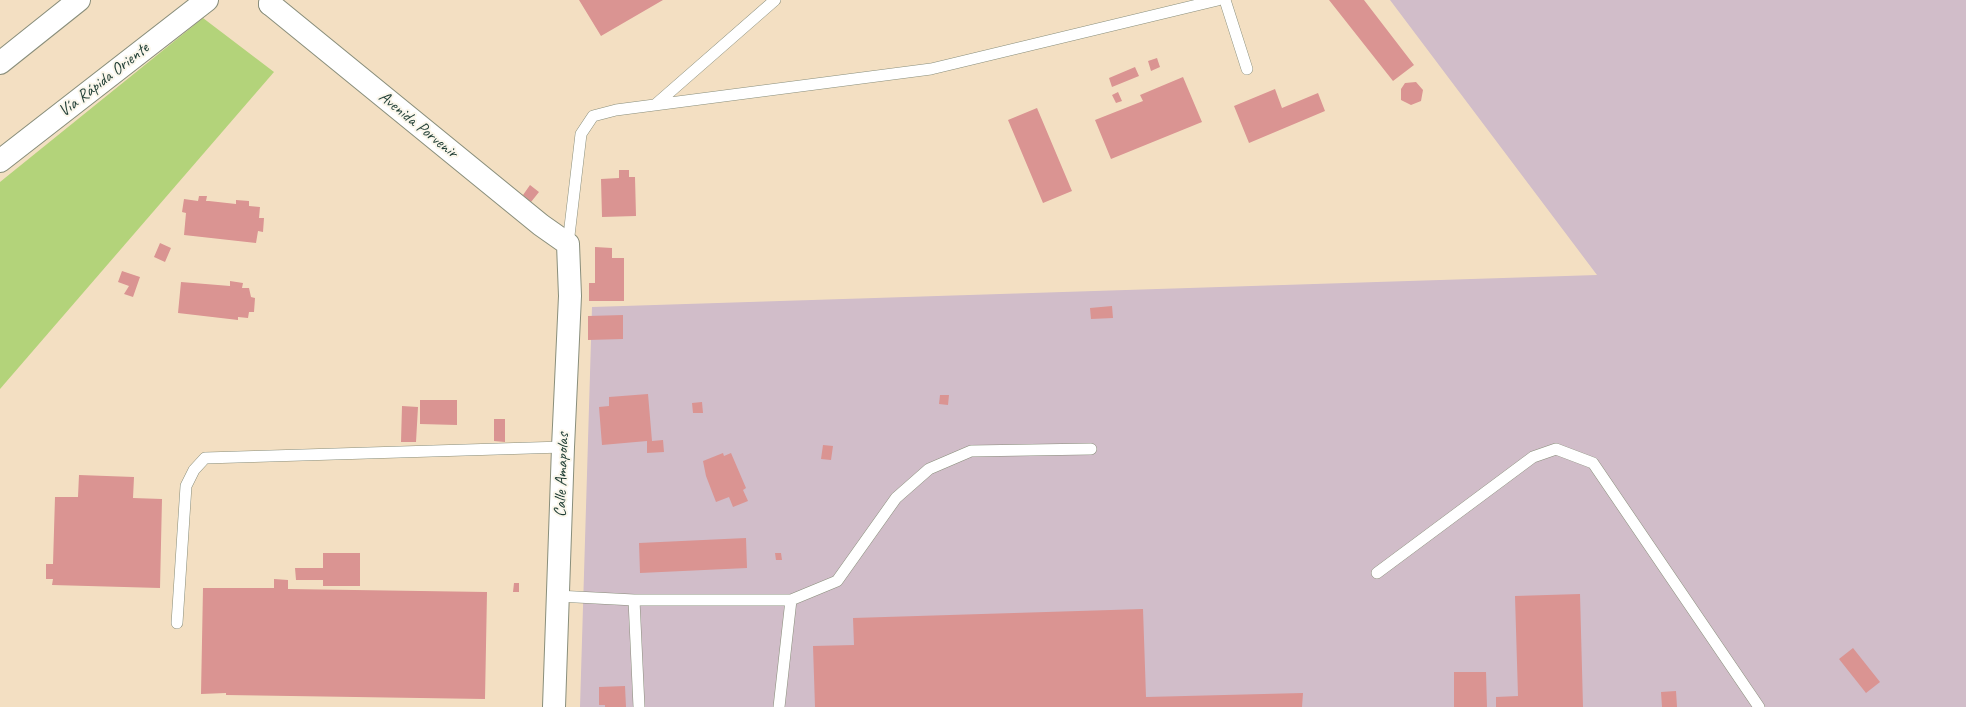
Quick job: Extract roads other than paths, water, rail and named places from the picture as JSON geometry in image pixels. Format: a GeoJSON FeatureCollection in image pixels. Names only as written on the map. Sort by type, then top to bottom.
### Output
{"type":"FeatureCollection","features":[{"type":"Feature","properties":{"kind":"main road"},"geometry":{"type":"LineString","coordinates":[[0,63],[79,0]]}},
{"type":"Feature","properties":{"kind":"main road","name":"Vía Rápida Oriente"},"geometry":{"type":"LineString","coordinates":[[0,160],[207,0]]}},
{"type":"Feature","properties":{"kind":"main road","name":"Avenida Porvenir"},"geometry":{"type":"LineString","coordinates":[[270,2],[542,226],[568,244]]}},
{"type":"Feature","properties":{"kind":"main road","name":"Calle Amapolas"},"geometry":{"type":"LineString","coordinates":[[554,707],[557,596],[570,296],[568,244]]}},
{"type":"Feature","properties":{"kind":"lane"},"geometry":{"type":"LineString","coordinates":[[656,105],[774,0]]}},
{"type":"Feature","properties":{"kind":"lane"},"geometry":{"type":"LineString","coordinates":[[568,244],[581,134],[593,116],[616,110],[930,69],[1218,0]]}},
{"type":"Feature","properties":{"kind":"lane"},"geometry":{"type":"LineString","coordinates":[[1225,0],[1247,69]]}},
{"type":"Feature","properties":{"kind":"lane"},"geometry":{"type":"LineString","coordinates":[[177,623],[186,486],[194,470],[205,458],[563,447]]}},
{"type":"Feature","properties":{"kind":"lane"},"geometry":{"type":"LineString","coordinates":[[557,596],[634,600],[791,600],[837,581],[896,498],[929,469],[972,451],[1091,449]]}},
{"type":"Feature","properties":{"kind":"lane"},"geometry":{"type":"LineString","coordinates":[[1377,573],[1533,457],[1556,449],[1593,463],[1755,705]]}},
{"type":"Feature","properties":{"kind":"lane"},"geometry":{"type":"LineString","coordinates":[[634,600],[639,707]]}},
{"type":"Feature","properties":{"kind":"lane"},"geometry":{"type":"LineString","coordinates":[[779,707],[791,600]]}}]}
